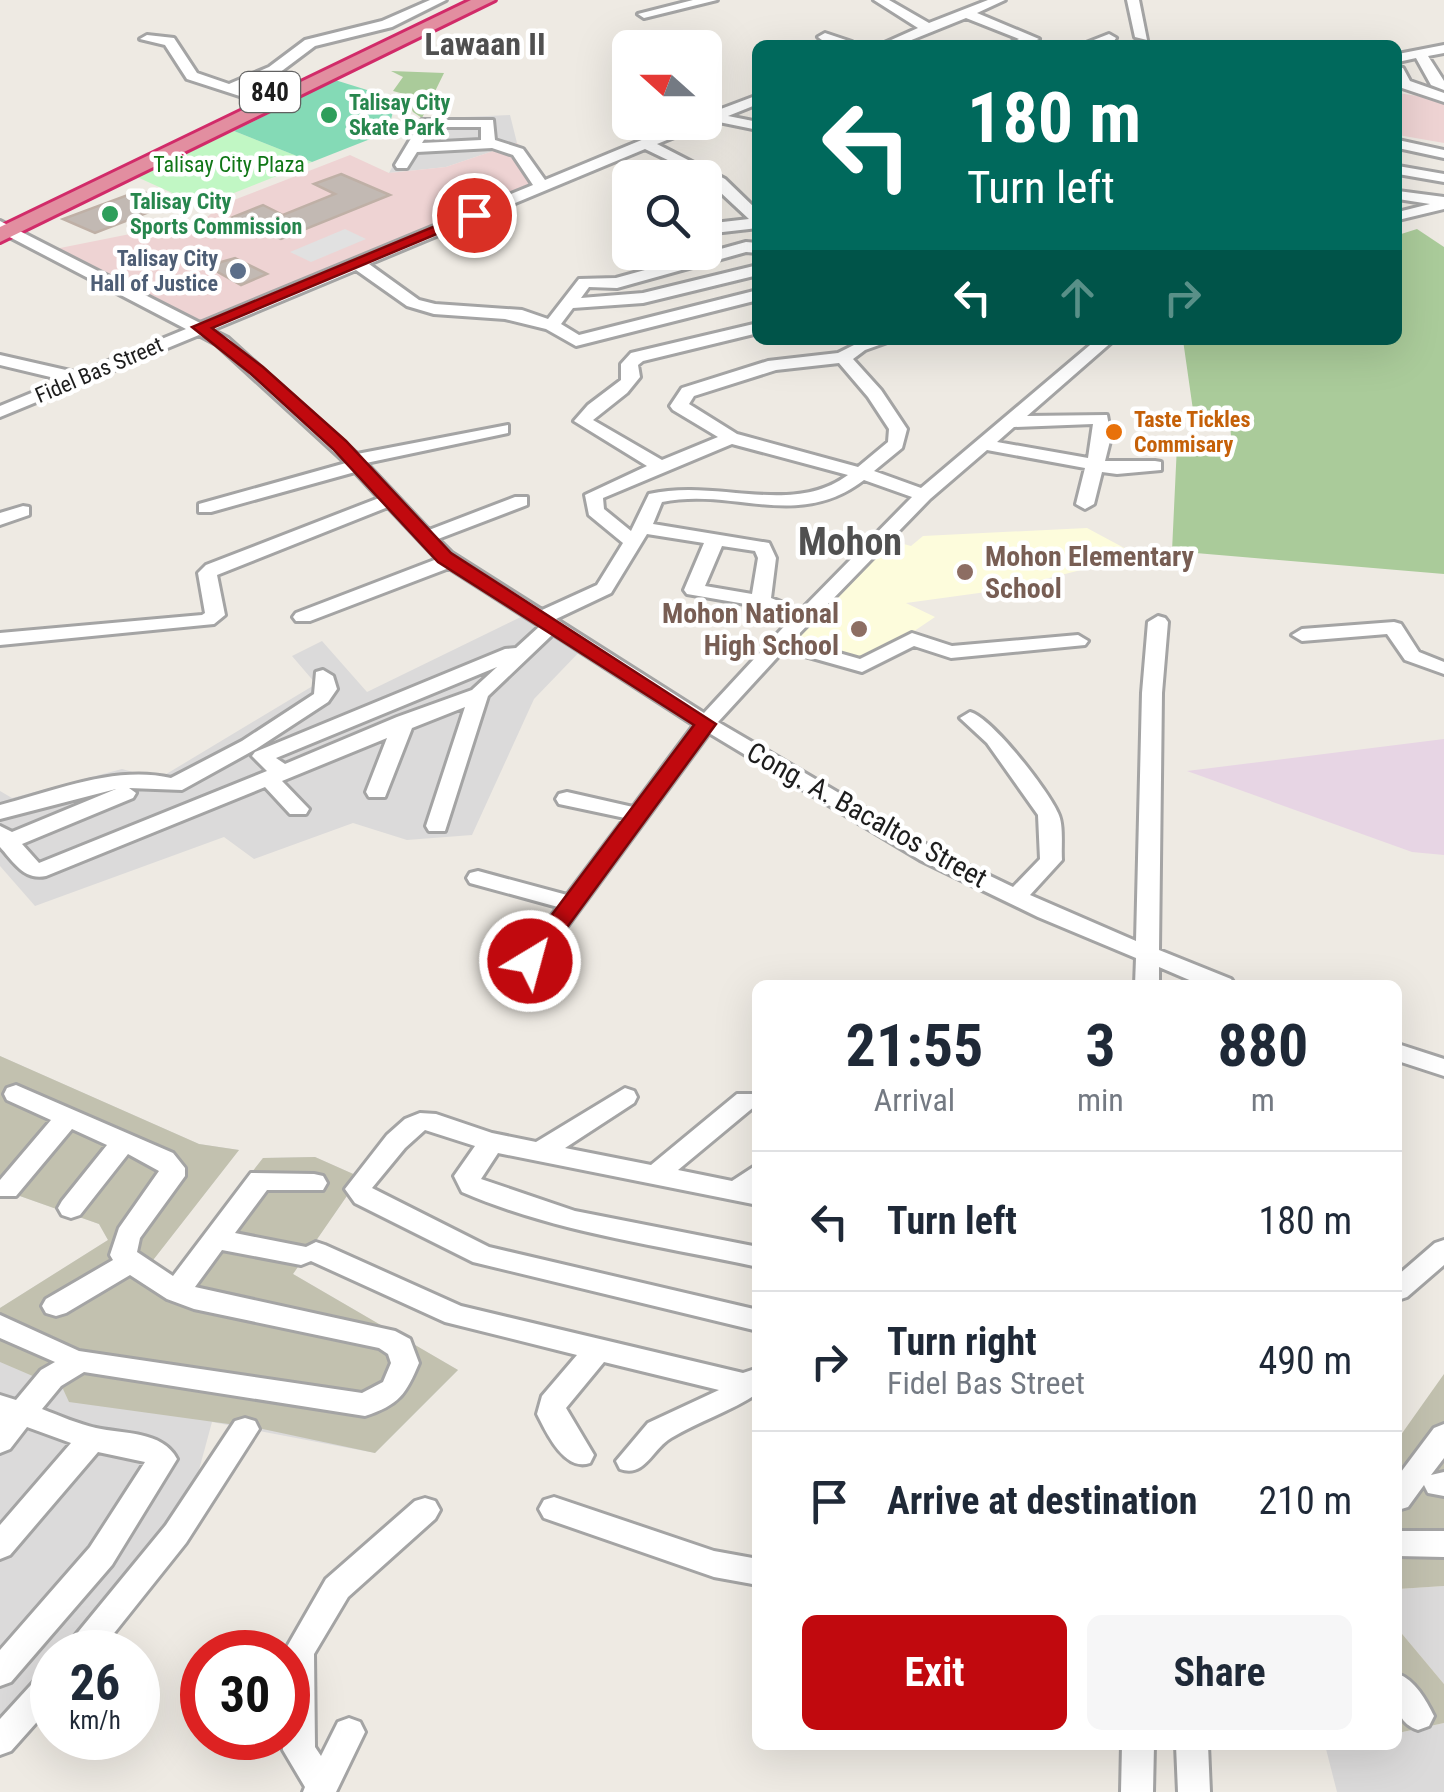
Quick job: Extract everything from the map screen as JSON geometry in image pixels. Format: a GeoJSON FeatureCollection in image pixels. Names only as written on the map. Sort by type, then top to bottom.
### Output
{"type":"FeatureCollection","features":[{"type":"Feature","properties":{"kind":"highway","name":"840"},"geometry":{"type":"LineString","coordinates":[[2,228],[258,98],[466,0]]}},
{"type":"Feature","properties":{"kind":"highway","name":"840"},"geometry":{"type":"LineString","coordinates":[[2,228],[486,0]]}},
{"type":"Feature","properties":{"kind":"street"},"geometry":{"type":"LineString","coordinates":[[230,89],[274,70],[310,43],[387,24],[440,0]]}},
{"type":"Feature","properties":{"kind":"street"},"geometry":{"type":"LineString","coordinates":[[653,0],[666,9]]}},
{"type":"Feature","properties":{"kind":"street"},"geometry":{"type":"LineString","coordinates":[[644,14],[710,0]]}},
{"type":"Feature","properties":{"kind":"street"},"geometry":{"type":"LineString","coordinates":[[880,0],[928,28]]}},
{"type":"Feature","properties":{"kind":"street"},"geometry":{"type":"LineString","coordinates":[[899,40],[998,0]]}},
{"type":"Feature","properties":{"kind":"street"},"geometry":{"type":"LineString","coordinates":[[1133,0],[1142,37]]}},
{"type":"Feature","properties":{"kind":"street"},"geometry":{"type":"LineString","coordinates":[[966,14],[1032,39],[1029,40]]}},
{"type":"Feature","properties":{"kind":"street"},"geometry":{"type":"LineString","coordinates":[[824,37],[833,40]]}},
{"type":"Feature","properties":{"kind":"street"},"geometry":{"type":"LineString","coordinates":[[1104,40],[1110,38]]}},
{"type":"Feature","properties":{"kind":"street"},"geometry":{"type":"LineString","coordinates":[[147,39],[169,41],[192,76],[258,98]]}},
{"type":"Feature","properties":{"kind":"street"},"geometry":{"type":"LineString","coordinates":[[1402,57],[1444,49]]}},
{"type":"Feature","properties":{"kind":"street"},"geometry":{"type":"LineString","coordinates":[[1420,53],[1436,82],[1444,86]]}},
{"type":"Feature","properties":{"kind":"street"},"geometry":{"type":"LineString","coordinates":[[1402,80],[1404,84],[1444,98]]}},
{"type":"Feature","properties":{"kind":"street","name":"Fidel Bas Street"},"geometry":{"type":"LineString","coordinates":[[722,113],[752,101]]}},
{"type":"Feature","properties":{"kind":"street"},"geometry":{"type":"LineString","coordinates":[[738,123],[752,120]]}},
{"type":"Feature","properties":{"kind":"street"},"geometry":{"type":"LineString","coordinates":[[402,165],[422,139],[427,123],[488,122],[486,140],[490,144]]}},
{"type":"Feature","properties":{"kind":"street"},"geometry":{"type":"LineString","coordinates":[[722,122],[752,125]]}},
{"type":"Feature","properties":{"kind":"street"},"geometry":{"type":"LineString","coordinates":[[422,139],[490,144],[518,152],[541,186]]}},
{"type":"Feature","properties":{"kind":"street","name":"Fidel Bas Street"},"geometry":{"type":"LineString","coordinates":[[0,412],[655,140]]}},
{"type":"Feature","properties":{"kind":"street"},"geometry":{"type":"LineString","coordinates":[[645,144],[720,182],[752,215]]}},
{"type":"Feature","properties":{"kind":"street"},"geometry":{"type":"LineString","coordinates":[[1402,145],[1444,154]]}},
{"type":"Feature","properties":{"kind":"street"},"geometry":{"type":"LineString","coordinates":[[1402,171],[1444,178]]}},
{"type":"Feature","properties":{"kind":"street"},"geometry":{"type":"LineString","coordinates":[[1402,196],[1444,203]]}},
{"type":"Feature","properties":{"kind":"street"},"geometry":{"type":"LineString","coordinates":[[739,200],[752,198]]}},
{"type":"Feature","properties":{"kind":"street"},"geometry":{"type":"LineString","coordinates":[[1402,215],[1444,203]]}},
{"type":"Feature","properties":{"kind":"street"},"geometry":{"type":"LineString","coordinates":[[722,227],[752,223]]}},
{"type":"Feature","properties":{"kind":"street","name":"Cong. A. Bacaltos Street"},"geometry":{"type":"LineString","coordinates":[[2,228],[200,327],[257,371],[355,463],[449,560],[706,724],[928,855],[1016,898],[1210,980]]}},
{"type":"Feature","properties":{"kind":"street"},"geometry":{"type":"LineString","coordinates":[[560,314],[585,282],[617,283],[752,248]]}},
{"type":"Feature","properties":{"kind":"street"},"geometry":{"type":"LineString","coordinates":[[358,264],[413,304],[510,315],[560,314],[752,271]]}},
{"type":"Feature","properties":{"kind":"street"},"geometry":{"type":"LineString","coordinates":[[640,276],[666,318]]}},
{"type":"Feature","properties":{"kind":"street"},"geometry":{"type":"LineString","coordinates":[[560,314],[576,340],[752,297]]}},
{"type":"Feature","properties":{"kind":"street"},"geometry":{"type":"LineString","coordinates":[[662,467],[583,421],[590,410],[626,387],[632,377],[628,364],[637,357],[752,329]]}},
{"type":"Feature","properties":{"kind":"street"},"geometry":{"type":"LineString","coordinates":[[864,345],[844,358],[774,365],[688,392],[679,406],[731,438],[924,494]]}},
{"type":"Feature","properties":{"kind":"street"},"geometry":{"type":"LineString","coordinates":[[530,961],[706,724],[924,494],[1099,345]]}},
{"type":"Feature","properties":{"kind":"street"},"geometry":{"type":"LineString","coordinates":[[525,648],[255,750],[4,837],[38,871],[479,694],[525,648],[547,621],[604,588],[638,535],[655,498],[683,490],[785,501],[820,498],[896,444],[898,429],[876,394],[844,358]]}},
{"type":"Feature","properties":{"kind":"street"},"geometry":{"type":"LineString","coordinates":[[0,360],[78,378]]}},
{"type":"Feature","properties":{"kind":"street"},"geometry":{"type":"LineString","coordinates":[[0,397],[20,403]]}},
{"type":"Feature","properties":{"kind":"street"},"geometry":{"type":"LineString","coordinates":[[1009,422],[1099,418],[1103,424],[1102,437],[1085,504]]}},
{"type":"Feature","properties":{"kind":"street"},"geometry":{"type":"LineString","coordinates":[[206,508],[355,463],[502,429]]}},
{"type":"Feature","properties":{"kind":"street"},"geometry":{"type":"LineString","coordinates":[[731,438],[594,495],[595,511],[638,535],[716,538],[755,545],[765,551],[761,600]]}},
{"type":"Feature","properties":{"kind":"street"},"geometry":{"type":"LineString","coordinates":[[982,444],[1130,469],[1156,466]]}},
{"type":"Feature","properties":{"kind":"street"},"geometry":{"type":"LineString","coordinates":[[424,538],[522,500]]}},
{"type":"Feature","properties":{"kind":"street"},"geometry":{"type":"LineString","coordinates":[[0,639],[208,620],[215,615],[207,580],[207,573],[213,568],[388,501]]}},
{"type":"Feature","properties":{"kind":"street"},"geometry":{"type":"LineString","coordinates":[[0,519],[22,511]]}},
{"type":"Feature","properties":{"kind":"street"},"geometry":{"type":"LineString","coordinates":[[716,538],[694,590],[761,600],[797,615]]}},
{"type":"Feature","properties":{"kind":"street"},"geometry":{"type":"LineString","coordinates":[[303,617],[449,560]]}},
{"type":"Feature","properties":{"kind":"street"},"geometry":{"type":"LineString","coordinates":[[1147,980],[1152,693],[1158,622]]}},
{"type":"Feature","properties":{"kind":"street"},"geometry":{"type":"LineString","coordinates":[[1302,635],[1394,628],[1402,650],[1414,660],[1444,668]]}},
{"type":"Feature","properties":{"kind":"street"},"geometry":{"type":"LineString","coordinates":[[780,644],[862,666],[912,639],[951,652],[1078,641]]}},
{"type":"Feature","properties":{"kind":"street"},"geometry":{"type":"LineString","coordinates":[[255,750],[321,698],[327,689],[323,676]]}},
{"type":"Feature","properties":{"kind":"street"},"geometry":{"type":"LineString","coordinates":[[436,826],[479,694]]}},
{"type":"Feature","properties":{"kind":"street"},"geometry":{"type":"LineString","coordinates":[[970,718],[994,739],[1049,815],[1052,860],[1016,898]]}},
{"type":"Feature","properties":{"kind":"street"},"geometry":{"type":"LineString","coordinates":[[376,792],[404,721]]}},
{"type":"Feature","properties":{"kind":"street"},"geometry":{"type":"LineString","coordinates":[[255,750],[298,809]]}},
{"type":"Feature","properties":{"kind":"street"},"geometry":{"type":"LineString","coordinates":[[0,812],[73,793],[166,782],[194,807]]}},
{"type":"Feature","properties":{"kind":"street"},"geometry":{"type":"LineString","coordinates":[[567,798],[637,814]]}},
{"type":"Feature","properties":{"kind":"street"},"geometry":{"type":"LineString","coordinates":[[478,878],[572,904]]}},
{"type":"Feature","properties":{"kind":"street"},"geometry":{"type":"LineString","coordinates":[[1402,1053],[1444,1068]]}},
{"type":"Feature","properties":{"kind":"street"},"geometry":{"type":"LineString","coordinates":[[0,1442],[12,1410],[51,1378],[81,1360],[366,1406],[386,1396],[404,1372],[400,1347],[385,1339],[264,1316],[176,1292],[131,1262],[124,1255],[128,1235],[172,1176],[172,1168],[164,1160],[16,1094]]}},
{"type":"Feature","properties":{"kind":"street"},"geometry":{"type":"LineString","coordinates":[[542,1150],[625,1097]]}},
{"type":"Feature","properties":{"kind":"street"},"geometry":{"type":"LineString","coordinates":[[656,1175],[746,1100]]}},
{"type":"Feature","properties":{"kind":"street"},"geometry":{"type":"LineString","coordinates":[[747,1194],[542,1150],[491,1143],[412,1116],[363,1178],[358,1190],[482,1254],[752,1320]]}},
{"type":"Feature","properties":{"kind":"street"},"geometry":{"type":"LineString","coordinates":[[7,1189],[68,1117]]}},
{"type":"Feature","properties":{"kind":"street"},"geometry":{"type":"LineString","coordinates":[[70,1208],[124,1142]]}},
{"type":"Feature","properties":{"kind":"street"},"geometry":{"type":"LineString","coordinates":[[491,1143],[467,1176],[471,1184],[502,1200],[548,1216],[752,1256]]}},
{"type":"Feature","properties":{"kind":"street"},"geometry":{"type":"LineString","coordinates":[[176,1292],[260,1180],[314,1183]]}},
{"type":"Feature","properties":{"kind":"street"},"geometry":{"type":"LineString","coordinates":[[216,1239],[309,1253],[455,1315],[752,1381]]}},
{"type":"Feature","properties":{"kind":"street"},"geometry":{"type":"LineString","coordinates":[[1402,1287],[1444,1250]]}},
{"type":"Feature","properties":{"kind":"street"},"geometry":{"type":"LineString","coordinates":[[56,1306],[131,1262]]}},
{"type":"Feature","properties":{"kind":"street"},"geometry":{"type":"LineString","coordinates":[[0,1326],[62,1352],[75,1363]]}},
{"type":"Feature","properties":{"kind":"street"},"geometry":{"type":"LineString","coordinates":[[580,1455],[550,1414],[552,1404],[600,1348]]}},
{"type":"Feature","properties":{"kind":"street"},"geometry":{"type":"LineString","coordinates":[[630,1461],[658,1430],[724,1402],[752,1381]]}},
{"type":"Feature","properties":{"kind":"street"},"geometry":{"type":"LineString","coordinates":[[0,1672],[102,1556],[160,1468],[162,1459],[148,1449],[92,1439],[12,1410]]}},
{"type":"Feature","properties":{"kind":"street"},"geometry":{"type":"LineString","coordinates":[[98,1630],[176,1534],[245,1429]]}},
{"type":"Feature","properties":{"kind":"street"},"geometry":{"type":"LineString","coordinates":[[1402,1493],[1444,1436]]}},
{"type":"Feature","properties":{"kind":"street"},"geometry":{"type":"LineString","coordinates":[[0,1546],[92,1439]]}},
{"type":"Feature","properties":{"kind":"street"},"geometry":{"type":"LineString","coordinates":[[554,1509],[714,1564],[752,1571]]}},
{"type":"Feature","properties":{"kind":"street"},"geometry":{"type":"LineString","coordinates":[[321,1789],[299,1750],[299,1652],[337,1588],[424,1510]]}},
{"type":"Feature","properties":{"kind":"street"},"geometry":{"type":"LineString","coordinates":[[1402,1544],[1444,1544]]}},
{"type":"Feature","properties":{"kind":"street"},"geometry":{"type":"LineString","coordinates":[[1402,1694],[1418,1716]]}},
{"type":"Feature","properties":{"kind":"street"},"geometry":{"type":"LineString","coordinates":[[0,1742],[30,1709]]}},
{"type":"Feature","properties":{"kind":"street"},"geometry":{"type":"LineString","coordinates":[[321,1789],[348,1732]]}},
{"type":"Feature","properties":{"kind":"street"},"geometry":{"type":"LineString","coordinates":[[1137,1792],[1138,1750]]}},
{"type":"Feature","properties":{"kind":"street"},"geometry":{"type":"LineString","coordinates":[[1192,1750],[1194,1792]]}},
{"type":"Feature","properties":{"kind":"shaded area"},"geometry":{"type":"Polygon","coordinates":[[[1402,94],[1444,100],[1444,143],[1402,136],[1402,94]]]}},
{"type":"Feature","properties":{"kind":"shaded area"},"geometry":{"type":"Polygon","coordinates":[[[510,115],[517,143],[446,167],[389,173],[418,119],[510,115]]]}},
{"type":"Feature","properties":{"kind":"shaded area"},"geometry":{"type":"Polygon","coordinates":[[[517,143],[550,181],[204,322],[55,249],[205,219],[221,205],[350,155],[389,173],[446,167],[517,143]]]}},
{"type":"Feature","properties":{"kind":"shaded area"},"geometry":{"type":"Polygon","coordinates":[[[345,229],[366,239],[311,262],[290,252],[345,229]]]}},
{"type":"Feature","properties":{"kind":"shaded area","name":"Mohon Elementary School"},"geometry":{"type":"Polygon","coordinates":[[[1087,528],[1128,550],[1125,559],[1001,590],[906,603],[935,617],[867,663],[789,641],[885,539],[911,546],[923,536],[1087,528]]]}},
{"type":"Feature","properties":{"kind":"shaded area"},"geometry":{"type":"Polygon","coordinates":[[[527,614],[586,645],[534,699],[472,835],[407,840],[353,823],[254,859],[224,837],[35,906],[0,866],[0,791],[12,798],[122,769],[158,779],[316,684],[292,656],[322,641],[367,692],[527,614]]]}},
{"type":"Feature","properties":{"kind":"shaded area"},"geometry":{"type":"Polygon","coordinates":[[[1444,739],[1444,855],[1412,852],[1187,771],[1444,739]]]}},
{"type":"Feature","properties":{"kind":"shaded area"},"geometry":{"type":"Polygon","coordinates":[[[0,1056],[199,1144],[239,1150],[150,1264],[170,1278],[263,1158],[315,1157],[360,1177],[293,1274],[458,1370],[375,1453],[212,1422],[196,1481],[129,1579],[82,1630],[30,1630],[30,1688],[0,1722],[0,1308],[108,1240],[99,1224],[0,1189],[0,1056]]]}},
{"type":"Feature","properties":{"kind":"shaded area"},"geometry":{"type":"Polygon","coordinates":[[[0,1056],[199,1144],[239,1150],[150,1264],[170,1278],[263,1158],[315,1157],[360,1177],[293,1274],[458,1370],[375,1453],[258,1428],[69,1402],[63,1389],[0,1362],[0,1308],[108,1240],[99,1224],[0,1189],[0,1056]]]}},
{"type":"Feature","properties":{"kind":"shaded area"},"geometry":{"type":"Polygon","coordinates":[[[1444,1374],[1444,1586],[1402,1589],[1402,1433],[1444,1374]]]}},
{"type":"Feature","properties":{"kind":"shaded area"},"geometry":{"type":"Polygon","coordinates":[[[1444,1586],[1444,1684],[1402,1634],[1402,1589],[1444,1586]]]}},
{"type":"Feature","properties":{"kind":"shaded area"},"geometry":{"type":"Polygon","coordinates":[[[1402,1634],[1444,1684],[1444,1723],[1402,1732],[1402,1634]]]}},
{"type":"Feature","properties":{"kind":"shaded area"},"geometry":{"type":"Polygon","coordinates":[[[1444,1723],[1444,1792],[1337,1792],[1326,1750],[1402,1750],[1402,1732],[1444,1723]]]}},
{"type":"Feature","properties":{"kind":"green space"},"geometry":{"type":"Polygon","coordinates":[[[391,71],[444,73],[422,118],[413,112],[404,94],[393,91],[403,77],[391,71]]]}},
{"type":"Feature","properties":{"kind":"green space","name":"Talisay City Skate Park"},"geometry":{"type":"Polygon","coordinates":[[[335,80],[396,99],[388,132],[312,162],[234,131],[335,80]]]}},
{"type":"Feature","properties":{"kind":"green space","name":"Talisay City Plaza"},"geometry":{"type":"Polygon","coordinates":[[[234,131],[312,162],[201,206],[137,177],[234,131]]]}},
{"type":"Feature","properties":{"kind":"green space"},"geometry":{"type":"Polygon","coordinates":[[[1417,229],[1444,247],[1444,574],[1172,551],[1177,445],[1231,436],[1229,412],[1193,410],[1184,345],[1402,345],[1402,234],[1417,229]]]}},
{"type":"Feature","properties":{"kind":"building"},"geometry":{"type":"Polygon","coordinates":[[[341,174],[390,195],[281,239],[233,217],[263,205],[283,215],[335,194],[314,184],[341,174]]]}},
{"type":"Feature","properties":{"kind":"building","name":"Talisay City Sports Commission"},"geometry":{"type":"Polygon","coordinates":[[[141,190],[164,203],[95,233],[63,219],[141,190]]]}},
{"type":"Feature","properties":{"kind":"building","name":"Talisay City Hall of Justice"},"geometry":{"type":"Polygon","coordinates":[[[235,258],[267,274],[241,285],[207,266],[235,258]]]}},
{"type":"Feature","properties":{"kind":"place","name":"Talisay City Skate Park"},"geometry":{"type":"Point","coordinates":[329,115]}},
{"type":"Feature","properties":{"kind":"place","name":"Talisay City Sports Commission"},"geometry":{"type":"Point","coordinates":[110,214]}},
{"type":"Feature","properties":{"kind":"place","name":"Talisay City Hall of Justice"},"geometry":{"type":"Point","coordinates":[238,271]}},
{"type":"Feature","properties":{"kind":"place","name":"Taste Tickles Commisary"},"geometry":{"type":"Point","coordinates":[1114,432]}},
{"type":"Feature","properties":{"kind":"place","name":"Mohon Elementary School"},"geometry":{"type":"Point","coordinates":[965,572]}},
{"type":"Feature","properties":{"kind":"place","name":"Mohon National High School"},"geometry":{"type":"Point","coordinates":[859,629]}},
{"type":"Feature","properties":{"kind":"district","name":"Lawaan II"},"geometry":{"type":"Point","coordinates":[485,44]}},
{"type":"Feature","properties":{"kind":"district","name":"Mohon"},"geometry":{"type":"Point","coordinates":[850,542]}},
{"type":"Feature","properties":{"kind":"route"},"geometry":{"type":"LineString","coordinates":[[474,215],[200,327],[222,341],[340,445],[445,558],[706,724],[530,961]]}}]}
